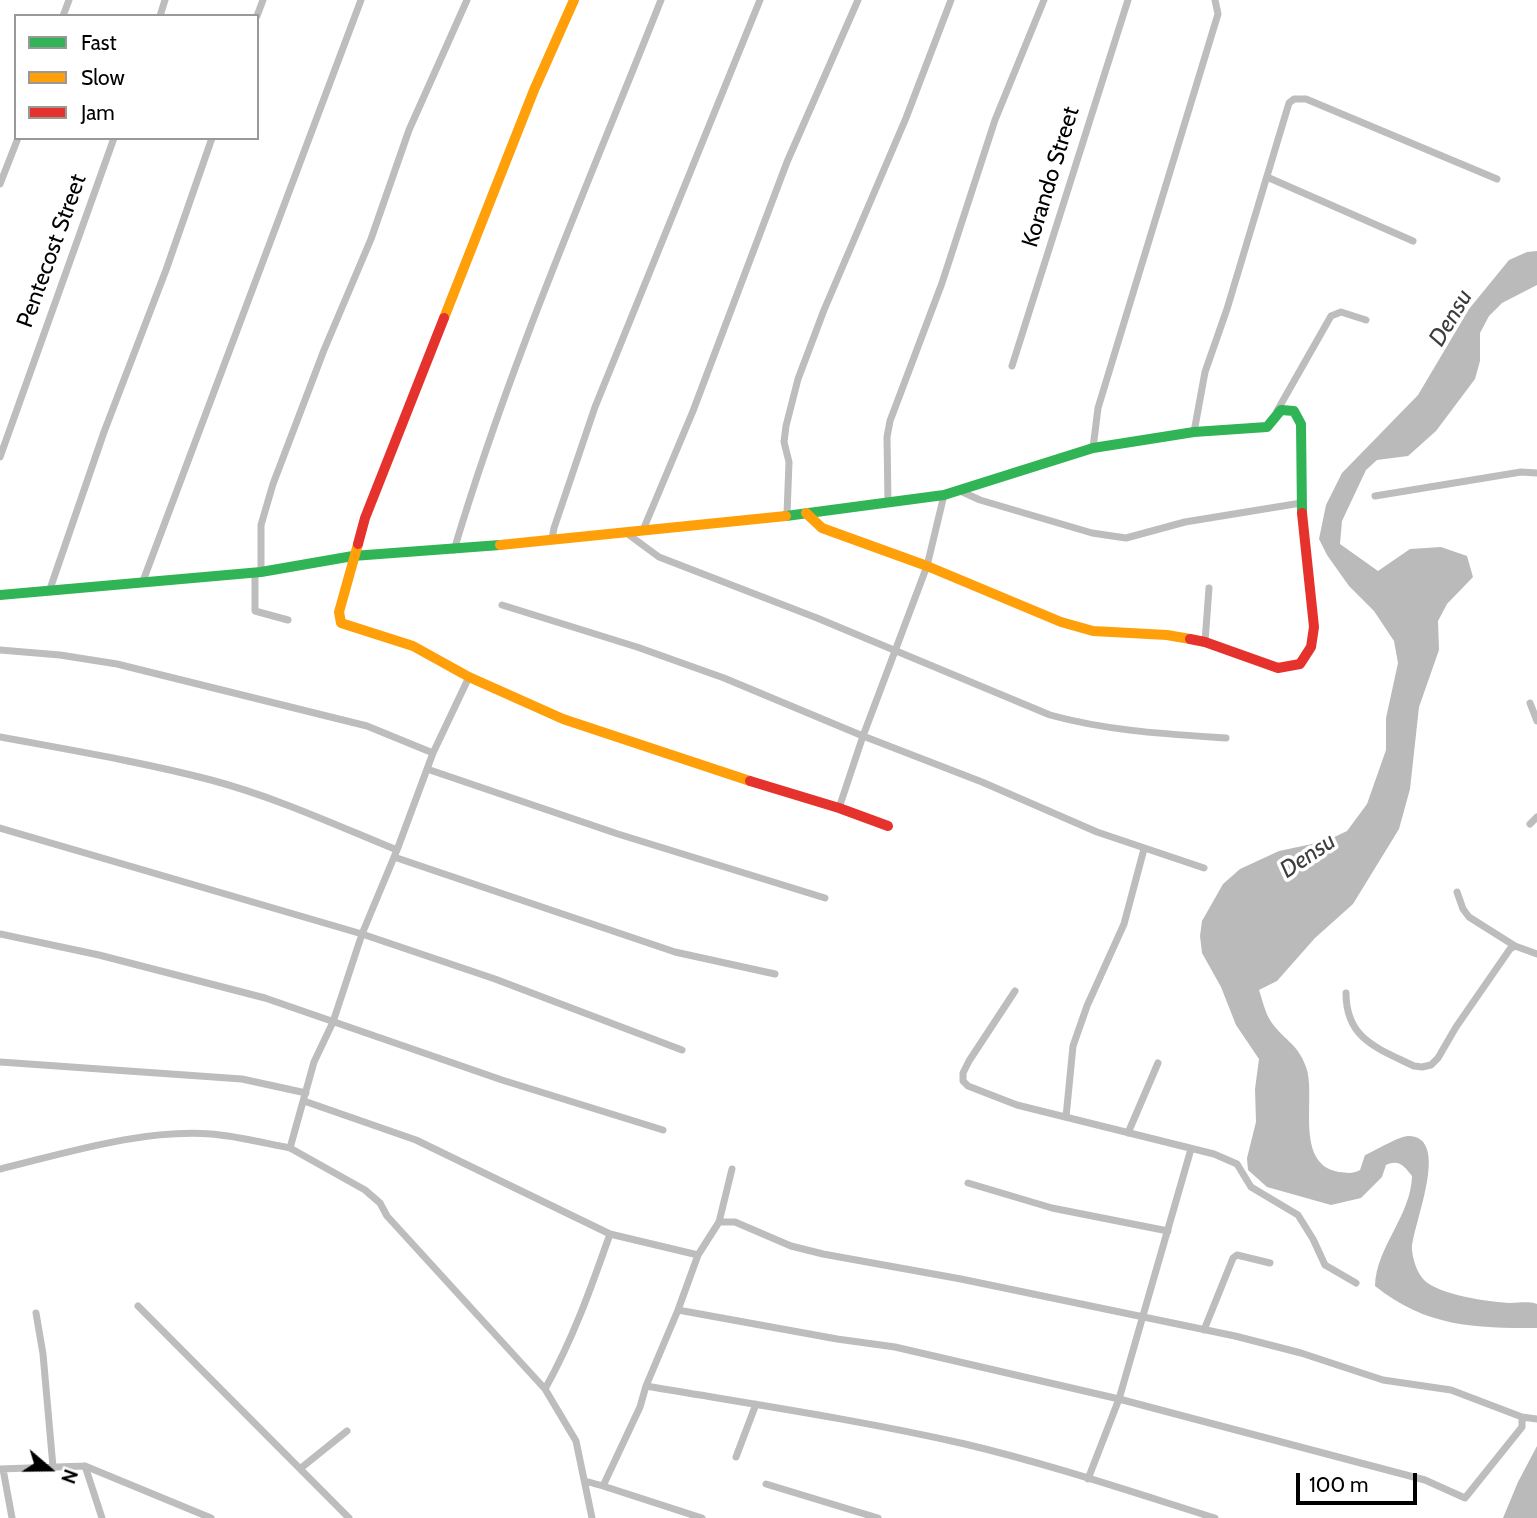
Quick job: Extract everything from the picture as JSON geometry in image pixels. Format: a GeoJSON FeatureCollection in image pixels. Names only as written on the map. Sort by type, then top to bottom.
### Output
{"type":"FeatureCollection","features":[{"type":"Feature","properties":{"kind":"street"},"geometry":{"type":"LineString","coordinates":[[143,581],[361,0]]}},
{"type":"Feature","properties":{"kind":"street"},"geometry":{"type":"LineString","coordinates":[[288,620],[255,611],[261,525],[273,484],[324,350],[371,239],[409,130],[467,0]]}},
{"type":"Feature","properties":{"kind":"street"},"geometry":{"type":"LineString","coordinates":[[574,0],[534,90],[365,517],[339,612],[341,623],[414,646],[469,677],[563,719],[888,826]]}},
{"type":"Feature","properties":{"kind":"street"},"geometry":{"type":"LineString","coordinates":[[454,550],[481,460],[510,380],[661,0]]}},
{"type":"Feature","properties":{"kind":"street"},"geometry":{"type":"LineString","coordinates":[[552,539],[595,407],[760,0]]}},
{"type":"Feature","properties":{"kind":"street"},"geometry":{"type":"LineString","coordinates":[[643,530],[788,162],[858,0]]}},
{"type":"Feature","properties":{"kind":"street"},"geometry":{"type":"LineString","coordinates":[[787,514],[789,462],[784,442],[798,379],[824,310],[906,118],[951,0]]}},
{"type":"Feature","properties":{"kind":"street"},"geometry":{"type":"LineString","coordinates":[[888,503],[887,437],[890,421],[942,283],[995,120],[1044,0]]}},
{"type":"Feature","properties":{"kind":"street","name":"Korando Street"},"geometry":{"type":"LineString","coordinates":[[1012,366],[1128,0]]}},
{"type":"Feature","properties":{"kind":"street"},"geometry":{"type":"LineString","coordinates":[[1093,448],[1098,408],[1219,14],[1214,0]]}},
{"type":"Feature","properties":{"kind":"street"},"geometry":{"type":"LineString","coordinates":[[1194,432],[1205,372],[1227,309],[1289,103],[1296,98],[1306,99],[1497,180]]}},
{"type":"Feature","properties":{"kind":"street"},"geometry":{"type":"LineString","coordinates":[[0,184],[17,140]]}},
{"type":"Feature","properties":{"kind":"street","name":"Pentecost Street"},"geometry":{"type":"LineString","coordinates":[[0,457],[113,140]]}},
{"type":"Feature","properties":{"kind":"street"},"geometry":{"type":"LineString","coordinates":[[50,589],[104,432],[166,270],[211,140]]}},
{"type":"Feature","properties":{"kind":"street"},"geometry":{"type":"LineString","coordinates":[[1267,177],[1413,242]]}},
{"type":"Feature","properties":{"kind":"street"},"geometry":{"type":"LineString","coordinates":[[1268,427],[1331,316],[1341,312],[1366,320]]}},
{"type":"Feature","properties":{"kind":"street"},"geometry":{"type":"LineString","coordinates":[[0,594],[258,572],[353,556],[454,550],[806,513],[944,495],[1093,448],[1194,432],[1268,427],[1281,410],[1294,411],[1301,424],[1301,503],[1314,628],[1312,641],[1300,664],[1278,667],[1205,642],[1167,635],[1093,631],[1048,618],[928,566],[822,528],[806,513]]}},
{"type":"Feature","properties":{"kind":"street"},"geometry":{"type":"LineString","coordinates":[[1375,496],[1521,472],[1537,472]]}},
{"type":"Feature","properties":{"kind":"street"},"geometry":{"type":"LineString","coordinates":[[957,490],[980,500],[1092,533],[1126,538],[1185,522],[1301,503]]}},
{"type":"Feature","properties":{"kind":"street"},"geometry":{"type":"LineString","coordinates":[[839,808],[863,736],[928,566],[944,495]]}},
{"type":"Feature","properties":{"kind":"street"},"geometry":{"type":"LineString","coordinates":[[624,532],[659,557],[817,618],[895,653],[1050,715],[1088,725],[1128,731],[1226,738]]}},
{"type":"Feature","properties":{"kind":"street"},"geometry":{"type":"LineString","coordinates":[[1205,642],[1209,588]]}},
{"type":"Feature","properties":{"kind":"street"},"geometry":{"type":"LineString","coordinates":[[502,605],[637,646],[724,678],[982,782],[1097,832],[1204,868]]}},
{"type":"Feature","properties":{"kind":"street"},"geometry":{"type":"LineString","coordinates":[[0,650],[60,655],[117,664],[367,726],[433,752]]}},
{"type":"Feature","properties":{"kind":"street"},"geometry":{"type":"LineString","coordinates":[[290,1148],[314,1062],[333,1022],[362,934],[433,752],[469,677]]}},
{"type":"Feature","properties":{"kind":"street"},"geometry":{"type":"LineString","coordinates":[[1530,703],[1537,721]]}},
{"type":"Feature","properties":{"kind":"street"},"geometry":{"type":"LineString","coordinates":[[0,737],[211,780],[282,802],[395,854],[675,952],[775,974]]}},
{"type":"Feature","properties":{"kind":"street"},"geometry":{"type":"LineString","coordinates":[[427,769],[618,834],[825,898]]}},
{"type":"Feature","properties":{"kind":"street"},"geometry":{"type":"LineString","coordinates":[[1530,824],[1537,817]]}},
{"type":"Feature","properties":{"kind":"street"},"geometry":{"type":"LineString","coordinates":[[0,828],[362,934],[495,979],[681,1050]]}},
{"type":"Feature","properties":{"kind":"street"},"geometry":{"type":"LineString","coordinates":[[1066,1117],[1073,1046],[1087,1006],[1124,924],[1144,849]]}},
{"type":"Feature","properties":{"kind":"street"},"geometry":{"type":"LineString","coordinates":[[1457,892],[1462,909],[1469,917],[1514,946],[1537,954]]}},
{"type":"Feature","properties":{"kind":"street"},"geometry":{"type":"LineString","coordinates":[[0,933],[212,983],[295,1008],[502,1080],[663,1130]]}},
{"type":"Feature","properties":{"kind":"street"},"geometry":{"type":"LineString","coordinates":[[1346,993],[1349,1016],[1360,1037],[1414,1066],[1431,1065],[1514,946]]}},
{"type":"Feature","properties":{"kind":"street"},"geometry":{"type":"LineString","coordinates":[[1015,992],[969,1061],[962,1081],[992,1097],[1214,1154],[1237,1164],[1251,1187],[1297,1215],[1313,1239],[1325,1265],[1356,1283]]}},
{"type":"Feature","properties":{"kind":"street"},"geometry":{"type":"LineString","coordinates":[[0,1062],[242,1079],[306,1093]]}},
{"type":"Feature","properties":{"kind":"street"},"geometry":{"type":"LineString","coordinates":[[1128,1133],[1157,1063]]}},
{"type":"Feature","properties":{"kind":"street"},"geometry":{"type":"LineString","coordinates":[[304,1101],[416,1140],[610,1234],[698,1255]]}},
{"type":"Feature","properties":{"kind":"street"},"geometry":{"type":"LineString","coordinates":[[0,1169],[121,1140],[212,1134],[290,1148],[365,1190],[380,1203],[387,1216],[545,1389],[576,1441],[592,1518]]}},
{"type":"Feature","properties":{"kind":"street"},"geometry":{"type":"LineString","coordinates":[[1088,1479],[1119,1399],[1191,1149]]}},
{"type":"Feature","properties":{"kind":"street"},"geometry":{"type":"LineString","coordinates":[[603,1486],[640,1407],[698,1255],[719,1222],[732,1169]]}},
{"type":"Feature","properties":{"kind":"street"},"geometry":{"type":"LineString","coordinates":[[968,1182],[1052,1208],[1168,1231]]}},
{"type":"Feature","properties":{"kind":"street"},"geometry":{"type":"LineString","coordinates":[[719,1222],[735,1222],[791,1246],[823,1254],[961,1279],[1301,1353],[1382,1380],[1451,1390],[1522,1417],[1537,1419]]}},
{"type":"Feature","properties":{"kind":"street"},"geometry":{"type":"LineString","coordinates":[[545,1389],[578,1323],[610,1234]]}},
{"type":"Feature","properties":{"kind":"street"},"geometry":{"type":"LineString","coordinates":[[1204,1330],[1233,1258],[1237,1255],[1270,1263]]}},
{"type":"Feature","properties":{"kind":"street"},"geometry":{"type":"LineString","coordinates":[[138,1306],[349,1518]]}},
{"type":"Feature","properties":{"kind":"street"},"geometry":{"type":"LineString","coordinates":[[678,1310],[895,1347],[1119,1399],[1425,1480],[1465,1498],[1522,1427],[1522,1417]]}},
{"type":"Feature","properties":{"kind":"street"},"geometry":{"type":"LineString","coordinates":[[36,1313],[43,1353],[53,1467]]}},
{"type":"Feature","properties":{"kind":"street"},"geometry":{"type":"LineString","coordinates":[[646,1386],[965,1444],[1215,1518]]}},
{"type":"Feature","properties":{"kind":"street"},"geometry":{"type":"LineString","coordinates":[[736,1457],[756,1404]]}},
{"type":"Feature","properties":{"kind":"street"},"geometry":{"type":"LineString","coordinates":[[301,1468],[346,1431]]}},
{"type":"Feature","properties":{"kind":"street"},"geometry":{"type":"LineString","coordinates":[[85,1466],[102,1518]]}},
{"type":"Feature","properties":{"kind":"street"},"geometry":{"type":"LineString","coordinates":[[12,1518],[1,1469],[85,1466],[211,1518]]}},
{"type":"Feature","properties":{"kind":"street"},"geometry":{"type":"LineString","coordinates":[[585,1481],[702,1518]]}},
{"type":"Feature","properties":{"kind":"street"},"geometry":{"type":"LineString","coordinates":[[766,1484],[878,1518]]}},
{"type":"Feature","properties":{"kind":"water","name":"Densu"},"geometry":{"type":"Polygon","coordinates":[[[1537,251],[1537,285],[1502,303],[1489,316],[1480,333],[1480,361],[1475,379],[1436,431],[1408,456],[1377,460],[1366,470],[1342,521],[1340,544],[1378,571],[1410,549],[1441,547],[1467,556],[1473,577],[1447,604],[1438,621],[1439,650],[1419,707],[1410,789],[1399,829],[1353,904],[1315,938],[1277,981],[1259,990],[1270,1020],[1299,1052],[1306,1067],[1309,1080],[1309,1127],[1316,1156],[1325,1166],[1350,1173],[1360,1170],[1365,1155],[1393,1141],[1408,1136],[1421,1140],[1427,1151],[1429,1166],[1427,1185],[1413,1239],[1412,1250],[1419,1274],[1441,1290],[1465,1297],[1537,1304],[1537,1328],[1472,1326],[1432,1317],[1394,1300],[1375,1286],[1381,1258],[1410,1191],[1412,1176],[1401,1164],[1386,1165],[1382,1177],[1361,1198],[1331,1205],[1267,1187],[1248,1170],[1247,1158],[1256,1122],[1255,1089],[1259,1059],[1236,1025],[1221,987],[1202,953],[1200,936],[1202,921],[1223,884],[1240,869],[1279,851],[1326,841],[1347,831],[1367,804],[1386,750],[1386,718],[1398,663],[1394,641],[1374,611],[1349,586],[1319,539],[1326,505],[1342,473],[1418,395],[1469,309],[1509,260],[1527,252],[1537,251]]]}},
{"type":"Feature","properties":{"kind":"water"},"geometry":{"type":"Polygon","coordinates":[[[1537,1446],[1537,1518],[1503,1518],[1518,1482],[1537,1446]]]}},
{"type":"Feature","properties":{"kind":"traffic: fast"},"geometry":{"type":"LineString","coordinates":[[786,516],[944,495],[1093,448],[1194,432],[1267,427],[1281,410],[1294,411],[1301,424],[1302,513]]}},
{"type":"Feature","properties":{"kind":"traffic: fast"},"geometry":{"type":"LineString","coordinates":[[0,595],[261,572],[353,556],[500,545]]}},
{"type":"Feature","properties":{"kind":"traffic: slow"},"geometry":{"type":"LineString","coordinates":[[444,318],[534,90],[574,0]]}},
{"type":"Feature","properties":{"kind":"traffic: slow"},"geometry":{"type":"LineString","coordinates":[[806,513],[822,528],[927,566],[1061,622],[1093,631],[1190,639]]}},
{"type":"Feature","properties":{"kind":"traffic: slow"},"geometry":{"type":"LineString","coordinates":[[500,545],[786,516]]}},
{"type":"Feature","properties":{"kind":"traffic: slow"},"geometry":{"type":"LineString","coordinates":[[358,544],[339,612],[341,623],[413,646],[469,677],[563,719],[750,781]]}},
{"type":"Feature","properties":{"kind":"traffic: jam"},"geometry":{"type":"LineString","coordinates":[[358,544],[365,518],[444,318]]}},
{"type":"Feature","properties":{"kind":"traffic: jam"},"geometry":{"type":"LineString","coordinates":[[1190,639],[1278,668],[1300,664],[1311,647],[1314,627],[1302,513]]}},
{"type":"Feature","properties":{"kind":"traffic: jam"},"geometry":{"type":"LineString","coordinates":[[750,781],[888,826]]}}]}
